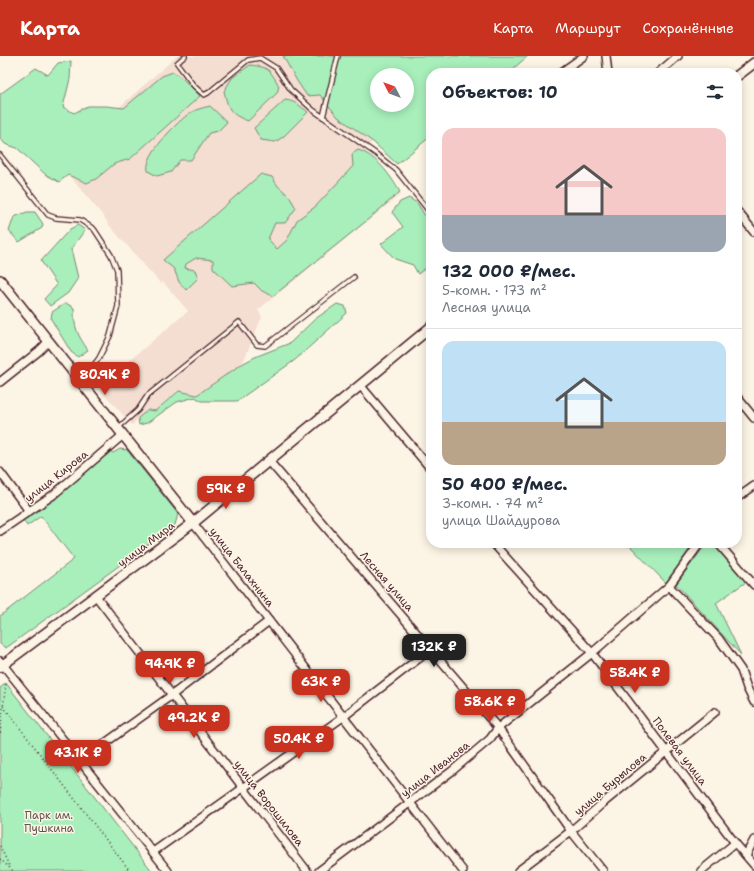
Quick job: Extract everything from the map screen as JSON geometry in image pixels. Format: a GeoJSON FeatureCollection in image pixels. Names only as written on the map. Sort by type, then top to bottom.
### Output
{"type":"FeatureCollection","features":[{"type":"Feature","properties":{"kind":"street"},"geometry":{"type":"LineString","coordinates":[[567,68],[584,56]]}},
{"type":"Feature","properties":{"kind":"street"},"geometry":{"type":"LineString","coordinates":[[606,56],[607,68]]}},
{"type":"Feature","properties":{"kind":"street"},"geometry":{"type":"LineString","coordinates":[[664,68],[678,56]]}},
{"type":"Feature","properties":{"kind":"street"},"geometry":{"type":"LineString","coordinates":[[742,72],[754,62]]}},
{"type":"Feature","properties":{"kind":"street"},"geometry":{"type":"LineString","coordinates":[[742,217],[754,232]]}},
{"type":"Feature","properties":{"kind":"street","name":"улица Балахнина"},"geometry":{"type":"LineString","coordinates":[[0,280],[269,621],[463,871]]}},
{"type":"Feature","properties":{"kind":"street","name":"улица Мира"},"geometry":{"type":"LineString","coordinates":[[1,664],[193,524],[426,331]]}},
{"type":"Feature","properties":{"kind":"street"},"geometry":{"type":"LineString","coordinates":[[0,382],[40,351],[48,342]]}},
{"type":"Feature","properties":{"kind":"street"},"geometry":{"type":"LineString","coordinates":[[360,385],[426,463]]}},
{"type":"Feature","properties":{"kind":"street"},"geometry":{"type":"LineString","coordinates":[[742,403],[754,418]]}},
{"type":"Feature","properties":{"kind":"street","name":"улица Кирова"},"geometry":{"type":"LineString","coordinates":[[0,531],[52,495],[120,432]]}},
{"type":"Feature","properties":{"kind":"street","name":"Лесная улица"},"geometry":{"type":"LineString","coordinates":[[269,461],[498,728],[571,831],[603,871]]}},
{"type":"Feature","properties":{"kind":"street"},"geometry":{"type":"LineString","coordinates":[[0,472],[29,512]]}},
{"type":"Feature","properties":{"kind":"street"},"geometry":{"type":"LineString","coordinates":[[742,494],[754,486]]}},
{"type":"Feature","properties":{"kind":"street","name":"Полевая улица"},"geometry":{"type":"LineString","coordinates":[[498,548],[592,653],[735,843],[754,865]]}},
{"type":"Feature","properties":{"kind":"street","name":"улица Иванова"},"geometry":{"type":"LineString","coordinates":[[319,871],[452,771],[490,739],[498,728],[592,653],[669,586],[696,548]]}},
{"type":"Feature","properties":{"kind":"street"},"geometry":{"type":"LineString","coordinates":[[722,548],[754,585]]}},
{"type":"Feature","properties":{"kind":"street"},"geometry":{"type":"LineString","coordinates":[[669,586],[719,639],[741,670],[747,688],[754,702]]}},
{"type":"Feature","properties":{"kind":"street","name":"улица Ворошилова"},"geometry":{"type":"LineString","coordinates":[[96,596],[307,871]]}},
{"type":"Feature","properties":{"kind":"street"},"geometry":{"type":"LineString","coordinates":[[80,761],[172,695],[269,621]]}},
{"type":"Feature","properties":{"kind":"street"},"geometry":{"type":"LineString","coordinates":[[153,852],[343,717],[431,650]]}},
{"type":"Feature","properties":{"kind":"street"},"geometry":{"type":"LineString","coordinates":[[1,664],[168,871]]}},
{"type":"Feature","properties":{"kind":"street","name":"улица Бурылова"},"geometry":{"type":"LineString","coordinates":[[518,871],[571,831],[715,712]]}},
{"type":"Feature","properties":{"kind":"street"},"geometry":{"type":"LineString","coordinates":[[746,855],[754,840]]}},
{"type":"Feature","properties":{"kind":"street"},"geometry":{"type":"LineString","coordinates":[[701,871],[735,843]]}},
{"type":"Feature","properties":{"kind":"lane"},"geometry":{"type":"LineString","coordinates":[[185,56],[177,63],[194,86],[204,95],[248,60],[260,58],[276,68],[291,90],[313,110],[375,153],[396,170],[426,208]]}},
{"type":"Feature","properties":{"kind":"lane"},"geometry":{"type":"LineString","coordinates":[[323,117],[338,56]]}},
{"type":"Feature","properties":{"kind":"lane"},"geometry":{"type":"LineString","coordinates":[[0,155],[48,215],[56,218],[80,220],[94,229],[112,255],[117,270],[118,306],[110,336],[99,358],[80,383]]}},
{"type":"Feature","properties":{"kind":"lane"},"geometry":{"type":"LineString","coordinates":[[120,432],[148,395],[238,322],[257,346],[265,346],[354,276]]}},
{"type":"Feature","properties":{"kind":"path"},"geometry":{"type":"LineString","coordinates":[[0,733],[6,683]]}},
{"type":"Feature","properties":{"kind":"path"},"geometry":{"type":"LineString","coordinates":[[3,706],[130,871]]}},
{"type":"Feature","properties":{"kind":"path"},"geometry":{"type":"LineString","coordinates":[[0,846],[12,871]]}},
{"type":"Feature","properties":{"kind":"path"},"geometry":{"type":"LineString","coordinates":[[0,859],[10,868]]}},
{"type":"Feature","properties":{"kind":"shaded area"},"geometry":{"type":"Polygon","coordinates":[[[177,56],[476,56],[444,68],[426,68],[426,97],[414,107],[414,68],[370,68],[370,112],[408,112],[364,149],[401,194],[258,310],[262,317],[244,360],[240,365],[197,395],[178,391],[155,411],[147,410],[132,425],[98,387],[188,311],[163,282],[161,284],[109,225],[61,166],[60,159],[177,56]]]}},
{"type":"Feature","properties":{"kind":"green space"},"geometry":{"type":"Polygon","coordinates":[[[283,56],[528,56],[514,68],[426,68],[426,140],[397,164],[373,142],[338,117],[320,95],[307,96],[283,56]]]}},
{"type":"Feature","properties":{"kind":"green space"},"geometry":{"type":"Polygon","coordinates":[[[71,61],[70,79],[63,107],[74,113],[88,106],[124,108],[162,76],[173,72],[182,78],[200,96],[130,159],[114,164],[96,179],[87,183],[68,175],[59,182],[45,174],[17,148],[5,144],[0,138],[0,94],[36,68],[48,75],[58,63],[71,61]]]}},
{"type":"Feature","properties":{"kind":"green space"},"geometry":{"type":"Polygon","coordinates":[[[250,65],[268,70],[279,86],[277,93],[248,121],[237,116],[230,110],[224,91],[232,78],[250,65]]]}},
{"type":"Feature","properties":{"kind":"green space"},"geometry":{"type":"Polygon","coordinates":[[[285,100],[295,103],[308,112],[283,137],[275,142],[261,140],[254,128],[285,100]]]}},
{"type":"Feature","properties":{"kind":"green space"},"geometry":{"type":"Polygon","coordinates":[[[210,106],[227,122],[218,131],[209,133],[191,160],[180,160],[171,172],[157,176],[148,171],[148,166],[153,152],[172,129],[190,113],[210,106]]]}},
{"type":"Feature","properties":{"kind":"green space"},"geometry":{"type":"Polygon","coordinates":[[[358,150],[377,161],[392,179],[400,192],[273,296],[262,291],[254,283],[232,286],[213,268],[213,260],[196,258],[186,264],[185,268],[195,270],[198,278],[186,290],[179,282],[174,269],[163,260],[261,174],[272,177],[278,186],[289,196],[296,208],[285,223],[275,223],[268,239],[277,249],[287,240],[297,220],[316,206],[353,166],[352,154],[358,150]]]}},
{"type":"Feature","properties":{"kind":"green space"},"geometry":{"type":"Polygon","coordinates":[[[409,198],[417,203],[426,217],[426,268],[418,274],[413,265],[395,259],[381,244],[403,227],[392,212],[400,202],[409,198]]]}},
{"type":"Feature","properties":{"kind":"green space"},"geometry":{"type":"Polygon","coordinates":[[[27,212],[35,212],[43,224],[42,228],[19,242],[9,231],[14,217],[27,212]]]}},
{"type":"Feature","properties":{"kind":"green space"},"geometry":{"type":"Polygon","coordinates":[[[78,225],[85,230],[71,249],[78,278],[68,293],[50,306],[44,299],[57,285],[41,261],[70,229],[78,225]]]}},
{"type":"Feature","properties":{"kind":"green space"},"geometry":{"type":"Polygon","coordinates":[[[66,303],[74,308],[77,330],[81,340],[88,350],[78,357],[71,352],[51,319],[52,312],[66,303]]]}},
{"type":"Feature","properties":{"kind":"green space"},"geometry":{"type":"Polygon","coordinates":[[[337,304],[345,306],[347,313],[295,360],[237,401],[202,401],[195,397],[177,402],[147,423],[139,425],[138,418],[148,410],[155,411],[179,391],[197,395],[240,365],[255,357],[290,343],[315,319],[337,304]]]}},
{"type":"Feature","properties":{"kind":"green space"},"geometry":{"type":"Polygon","coordinates":[[[120,449],[127,450],[178,514],[175,525],[6,648],[0,644],[0,616],[74,559],[41,516],[27,526],[23,520],[55,497],[110,451],[113,453],[120,449]]]}},
{"type":"Feature","properties":{"kind":"green space"},"geometry":{"type":"Polygon","coordinates":[[[632,548],[692,548],[667,584],[632,548]]]}},
{"type":"Feature","properties":{"kind":"green space"},"geometry":{"type":"Polygon","coordinates":[[[703,548],[716,548],[746,582],[716,603],[741,655],[676,584],[703,548]]]}},
{"type":"Feature","properties":{"kind":"green space","name":"Парк им. Пушкина"},"geometry":{"type":"Polygon","coordinates":[[[6,683],[152,871],[0,871],[0,688],[6,683]]]}}]}
